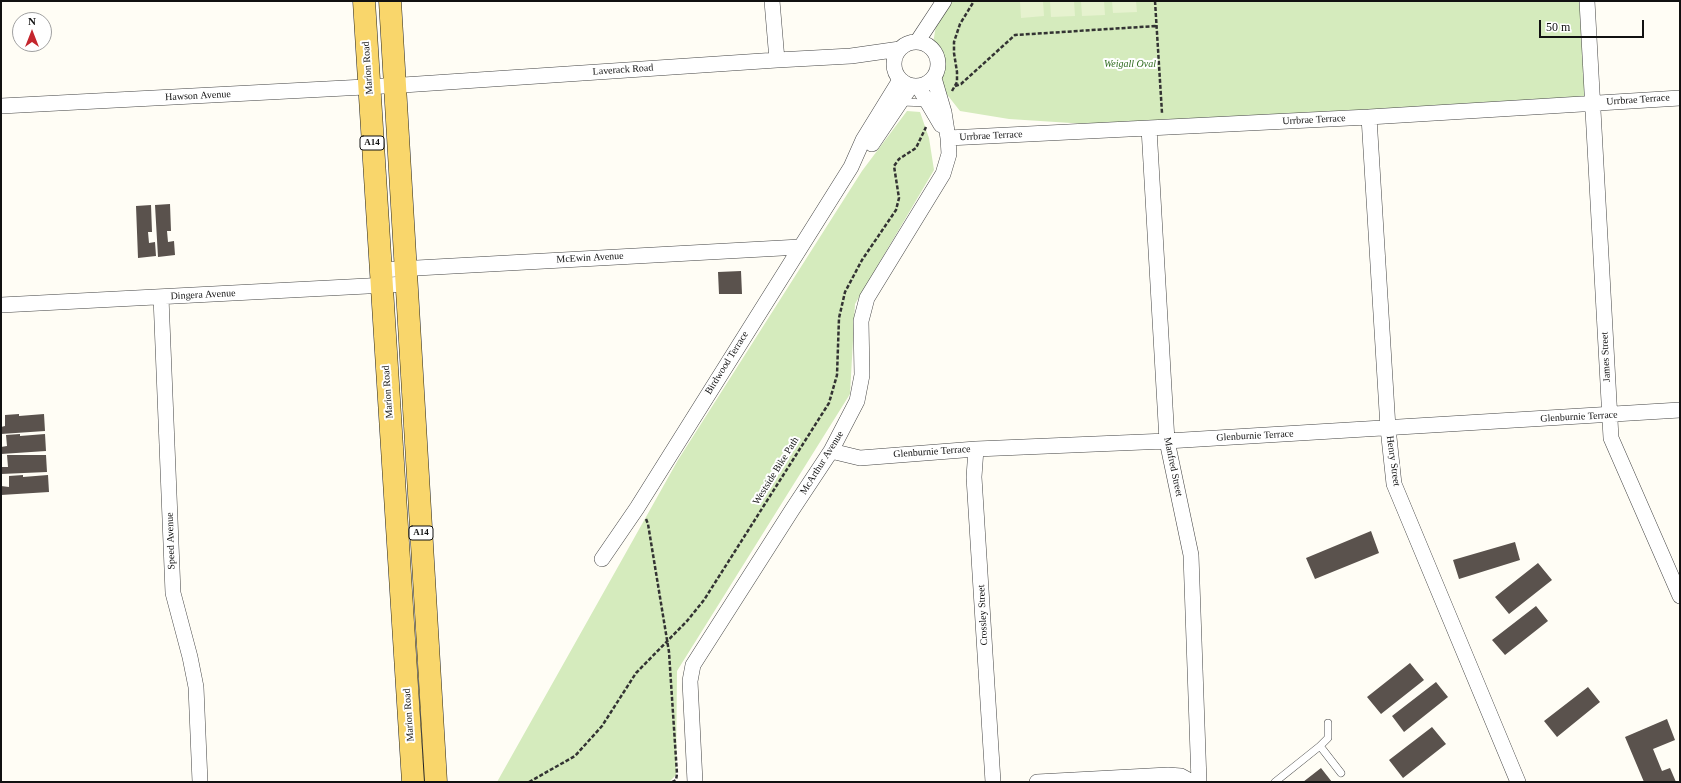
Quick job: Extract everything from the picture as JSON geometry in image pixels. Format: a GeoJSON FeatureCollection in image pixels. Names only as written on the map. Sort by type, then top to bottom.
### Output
{"type":"FeatureCollection","features":[{"type":"Feature","properties":{"kind":"main road","name":"Marion Road"},"geometry":{"type":"LineString","coordinates":[[364,1],[380,278],[413,782]]}},
{"type":"Feature","properties":{"kind":"main road","name":"A14"},"geometry":{"type":"LineString","coordinates":[[390,1],[436,782]]}},
{"type":"Feature","properties":{"kind":"street"},"geometry":{"type":"LineString","coordinates":[[772,1],[777,60]]}},
{"type":"Feature","properties":{"kind":"street","name":"James Street"},"geometry":{"type":"LineString","coordinates":[[1587,1],[1611,438],[1680,596]]}},
{"type":"Feature","properties":{"kind":"street"},"geometry":{"type":"LineString","coordinates":[[917,42],[941,4]]}},
{"type":"Feature","properties":{"kind":"street"},"geometry":{"type":"LineString","coordinates":[[932,49],[941,4]]}},
{"type":"Feature","properties":{"kind":"street"},"geometry":{"type":"LineString","coordinates":[[910,84],[927,84],[934,78],[939,66],[937,57],[932,49],[925,44],[917,42],[906,44],[900,49],[895,56],[894,70],[928,103],[948,138]]}},
{"type":"Feature","properties":{"kind":"street","name":"Laverack Road"},"geometry":{"type":"LineString","coordinates":[[395,86],[851,56],[900,49]]}},
{"type":"Feature","properties":{"kind":"street","name":"Laverack Road"},"geometry":{"type":"LineString","coordinates":[[851,56],[894,64]]}},
{"type":"Feature","properties":{"kind":"street","name":"McArthur Avenue"},"geometry":{"type":"LineString","coordinates":[[696,782],[690,682],[693,665],[831,451],[857,401],[862,376],[861,321],[867,298],[943,174],[949,154],[944,112],[934,78]]}},
{"type":"Feature","properties":{"kind":"street","name":"Birdwood Terrace"},"geometry":{"type":"LineString","coordinates":[[851,167],[871,146],[910,84]]}},
{"type":"Feature","properties":{"kind":"street","name":"Birdwood Terrace"},"geometry":{"type":"LineString","coordinates":[[602,559],[636,508],[851,167],[863,140],[910,84]]}},
{"type":"Feature","properties":{"kind":"street","name":"Hawson Avenue"},"geometry":{"type":"LineString","coordinates":[[1,106],[395,86]]}},
{"type":"Feature","properties":{"kind":"street","name":"Urrbrae Terrace"},"geometry":{"type":"LineString","coordinates":[[948,138],[1368,117],[1680,98]]}},
{"type":"Feature","properties":{"kind":"street","name":"Henry Street"},"geometry":{"type":"LineString","coordinates":[[1368,117],[1388,428],[1394,484],[1518,782]]}},
{"type":"Feature","properties":{"kind":"street","name":"Manfred Street"},"geometry":{"type":"LineString","coordinates":[[1149,128],[1167,441],[1191,555],[1199,782]]}},
{"type":"Feature","properties":{"kind":"street","name":"McEwin Avenue"},"geometry":{"type":"LineString","coordinates":[[380,278],[800,247]]}},
{"type":"Feature","properties":{"kind":"street","name":"Dingera Avenue"},"geometry":{"type":"LineString","coordinates":[[1,305],[161,297],[380,278]]}},
{"type":"Feature","properties":{"kind":"street","name":"Speed Avenue"},"geometry":{"type":"LineString","coordinates":[[161,297],[173,593],[190,657],[196,687],[200,782]]}},
{"type":"Feature","properties":{"kind":"street","name":"Glenburnie Terrace"},"geometry":{"type":"LineString","coordinates":[[831,451],[860,458],[976,449],[1167,441],[1680,410]]}},
{"type":"Feature","properties":{"kind":"street","name":"Crossley Street"},"geometry":{"type":"LineString","coordinates":[[976,449],[974,477],[993,782]]}},
{"type":"Feature","properties":{"kind":"street"},"geometry":{"type":"LineString","coordinates":[[1037,782],[1131,779],[1168,775],[1181,776],[1192,782]]}},
{"type":"Feature","properties":{"kind":"lane"},"geometry":{"type":"LineString","coordinates":[[900,102],[928,103]]}},
{"type":"Feature","properties":{"kind":"lane"},"geometry":{"type":"LineString","coordinates":[[1275,782],[1328,738],[1328,723]]}},
{"type":"Feature","properties":{"kind":"lane"},"geometry":{"type":"LineString","coordinates":[[1320,746],[1341,773]]}},
{"type":"Feature","properties":{"kind":"path"},"geometry":{"type":"LineString","coordinates":[[950,93],[955,86],[958,72],[954,53],[954,42],[960,24],[974,1]]}},
{"type":"Feature","properties":{"kind":"path"},"geometry":{"type":"LineString","coordinates":[[1155,1],[1162,114]]}},
{"type":"Feature","properties":{"kind":"path"},"geometry":{"type":"LineString","coordinates":[[955,86],[960,84],[1015,35],[1156,26]]}},
{"type":"Feature","properties":{"kind":"path","name":"Westside Bike Path"},"geometry":{"type":"LineString","coordinates":[[529,782],[575,756],[602,726],[636,673],[687,621],[704,600],[829,403],[837,374],[840,318],[845,292],[862,260],[896,210],[899,198],[894,166],[899,159],[916,148],[927,124]]}},
{"type":"Feature","properties":{"kind":"path"},"geometry":{"type":"LineString","coordinates":[[636,508],[643,514],[648,524],[667,642],[677,774],[676,780],[672,782]]}},
{"type":"Feature","properties":{"kind":"green space","name":"Weigall Oval"},"geometry":{"type":"Polygon","coordinates":[[[944,1],[1587,1],[1592,103],[1149,128],[1009,119],[960,111],[934,78],[939,65],[937,57],[932,49],[939,8],[944,1]]]}},
{"type":"Feature","properties":{"kind":"green space"},"geometry":{"type":"Polygon","coordinates":[[[1020,1],[1043,1],[1044,16],[1021,18],[1020,1]]]}},
{"type":"Feature","properties":{"kind":"green space"},"geometry":{"type":"Polygon","coordinates":[[[1050,1],[1074,1],[1075,16],[1051,17],[1050,1]]]}},
{"type":"Feature","properties":{"kind":"green space"},"geometry":{"type":"Polygon","coordinates":[[[1081,1],[1104,1],[1105,15],[1082,16],[1081,1]]]}},
{"type":"Feature","properties":{"kind":"green space"},"geometry":{"type":"Polygon","coordinates":[[[1112,1],[1136,1],[1137,12],[1113,13],[1112,1]]]}},
{"type":"Feature","properties":{"kind":"green space"},"geometry":{"type":"Polygon","coordinates":[[[907,111],[920,112],[929,138],[934,170],[855,304],[850,394],[677,671],[676,775],[670,781],[656,782],[497,782],[678,460],[862,171],[907,111]]]}},
{"type":"Feature","properties":{"kind":"building"},"geometry":{"type":"Polygon","coordinates":[[[170,204],[171,231],[167,231],[168,242],[174,241],[175,255],[158,257],[155,205],[170,204]]]}},
{"type":"Feature","properties":{"kind":"building"},"geometry":{"type":"Polygon","coordinates":[[[151,205],[152,232],[148,232],[149,243],[155,242],[156,256],[138,258],[136,206],[151,205]]]}},
{"type":"Feature","properties":{"kind":"building"},"geometry":{"type":"Polygon","coordinates":[[[741,271],[742,294],[719,294],[718,272],[741,271]]]}},
{"type":"Feature","properties":{"kind":"building"},"geometry":{"type":"Polygon","coordinates":[[[19,414],[19,416],[44,414],[45,431],[1,434],[1,427],[5,426],[5,415],[19,414]]]}},
{"type":"Feature","properties":{"kind":"building"},"geometry":{"type":"Polygon","coordinates":[[[20,434],[20,436],[45,434],[46,451],[1,454],[1,447],[7,446],[6,435],[20,434]]]}},
{"type":"Feature","properties":{"kind":"building"},"geometry":{"type":"Polygon","coordinates":[[[7,455],[46,455],[47,472],[1,474],[1,467],[8,467],[7,455]]]}},
{"type":"Feature","properties":{"kind":"building"},"geometry":{"type":"Polygon","coordinates":[[[23,475],[23,477],[48,475],[49,492],[1,495],[1,486],[9,487],[9,476],[23,475]]]}},
{"type":"Feature","properties":{"kind":"building"},"geometry":{"type":"Polygon","coordinates":[[[1371,531],[1379,553],[1315,579],[1306,558],[1371,531]]]}},
{"type":"Feature","properties":{"kind":"building"},"geometry":{"type":"Polygon","coordinates":[[[1515,542],[1520,560],[1459,579],[1453,560],[1515,542]]]}},
{"type":"Feature","properties":{"kind":"building"},"geometry":{"type":"Polygon","coordinates":[[[1538,563],[1552,580],[1509,614],[1495,597],[1538,563]]]}},
{"type":"Feature","properties":{"kind":"building"},"geometry":{"type":"Polygon","coordinates":[[[1536,606],[1548,621],[1505,655],[1492,640],[1536,606]]]}},
{"type":"Feature","properties":{"kind":"building"},"geometry":{"type":"Polygon","coordinates":[[[1410,663],[1424,680],[1381,714],[1367,697],[1410,663]]]}},
{"type":"Feature","properties":{"kind":"building"},"geometry":{"type":"Polygon","coordinates":[[[1436,682],[1448,697],[1404,732],[1392,716],[1436,682]]]}},
{"type":"Feature","properties":{"kind":"building"},"geometry":{"type":"Polygon","coordinates":[[[1588,687],[1600,702],[1557,737],[1544,721],[1588,687]]]}},
{"type":"Feature","properties":{"kind":"building"},"geometry":{"type":"Polygon","coordinates":[[[1667,719],[1675,740],[1653,749],[1662,771],[1670,768],[1676,782],[1644,782],[1625,737],[1667,719]]]}},
{"type":"Feature","properties":{"kind":"building"},"geometry":{"type":"Polygon","coordinates":[[[1432,727],[1446,744],[1403,778],[1389,760],[1432,727]]]}},
{"type":"Feature","properties":{"kind":"building"},"geometry":{"type":"Polygon","coordinates":[[[1321,768],[1332,782],[1303,782],[1321,768]]]}}]}
